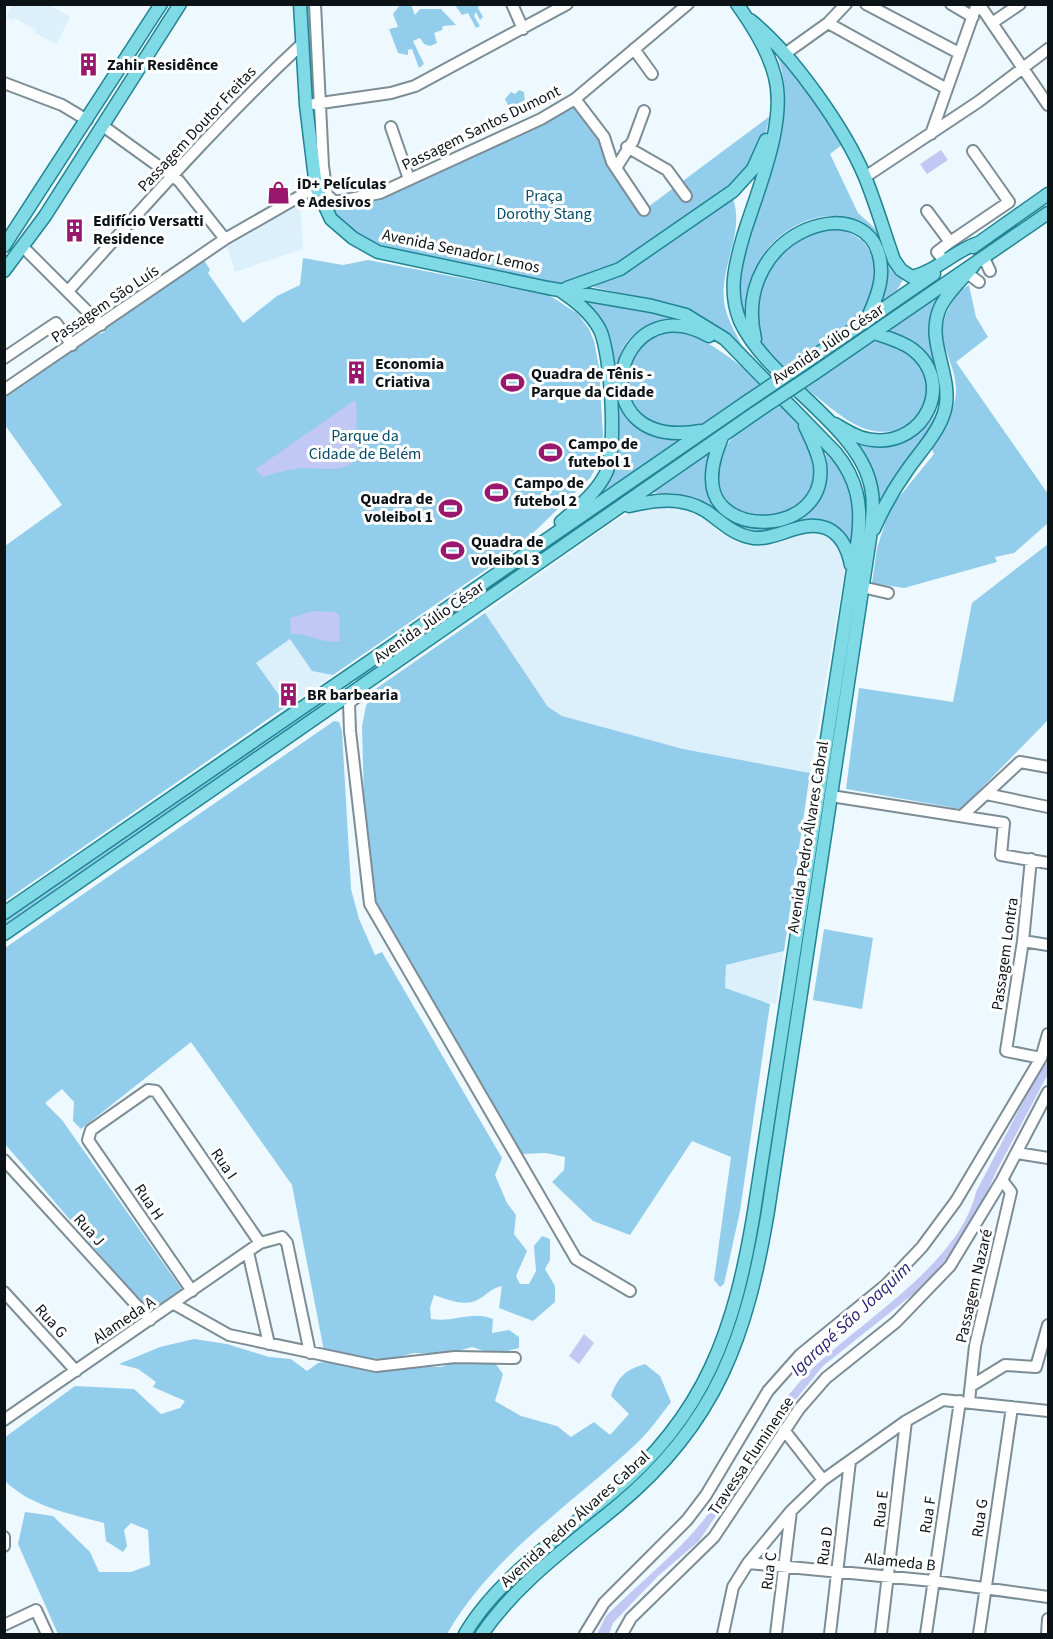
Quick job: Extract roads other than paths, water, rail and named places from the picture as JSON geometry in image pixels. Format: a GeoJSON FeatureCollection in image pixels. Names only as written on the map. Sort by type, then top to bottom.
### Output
{"type":"FeatureCollection","features":[{"type":"Feature","properties":{"kind":"main road"},"geometry":{"type":"LineString","coordinates":[[4,246],[160,4]]}},
{"type":"Feature","properties":{"kind":"main road"},"geometry":{"type":"LineString","coordinates":[[4,271],[24,248],[180,4]]}},
{"type":"Feature","properties":{"kind":"main road","name":"Avenida Senador Lemos"},"geometry":{"type":"LineString","coordinates":[[300,4],[306,105],[316,187],[331,219],[353,238],[378,252],[652,306],[686,315],[724,339],[755,369]]}},
{"type":"Feature","properties":{"kind":"main road"},"geometry":{"type":"LineString","coordinates":[[744,9],[786,53],[847,140],[865,177],[894,260],[901,270],[912,277],[924,274],[961,249],[978,243]]}},
{"type":"Feature","properties":{"kind":"main road","name":"Avenida Pedro Álvares Cabral"},"geometry":{"type":"LineString","coordinates":[[487,1632],[522,1585],[619,1505],[679,1445],[721,1380],[736,1347],[761,1255],[873,508],[870,481],[849,445],[756,346],[741,321],[734,302],[732,283],[736,262],[770,148],[778,99],[776,78],[744,9]]}},
{"type":"Feature","properties":{"kind":"main road"},"geometry":{"type":"LineString","coordinates":[[561,289],[620,269],[733,191],[753,169],[776,120]]}},
{"type":"Feature","properties":{"kind":"main road","name":"Avenida Júlio César"},"geometry":{"type":"LineString","coordinates":[[4,913],[1048,195]]}},
{"type":"Feature","properties":{"kind":"main road","name":"Avenida Júlio César"},"geometry":{"type":"LineString","coordinates":[[4,934],[358,691],[755,413],[975,266],[1048,213]]}},
{"type":"Feature","properties":{"kind":"main road"},"geometry":{"type":"LineString","coordinates":[[756,346],[751,315],[760,271],[771,254],[810,226],[840,223],[864,233],[873,243],[881,269],[880,283],[866,321]]}},
{"type":"Feature","properties":{"kind":"main road"},"geometry":{"type":"LineString","coordinates":[[870,538],[890,498],[938,427],[944,414],[946,382],[937,349],[936,323],[944,301],[975,266]]}},
{"type":"Feature","properties":{"kind":"main road"},"geometry":{"type":"LineString","coordinates":[[526,554],[589,497],[606,474],[610,460],[609,362],[604,342],[599,329],[582,306],[561,289]]}},
{"type":"Feature","properties":{"kind":"main road"},"geometry":{"type":"LineString","coordinates":[[705,430],[680,435],[663,432],[642,425],[634,417],[622,396],[623,366],[629,350],[645,334],[685,325],[720,342],[755,369]]}},
{"type":"Feature","properties":{"kind":"main road"},"geometry":{"type":"LineString","coordinates":[[824,419],[856,436],[882,441],[906,435],[928,414],[934,393],[928,368],[911,348],[874,333]]}},
{"type":"Feature","properties":{"kind":"main road","name":"Avenida Pedro Álvares Cabral"},"geometry":{"type":"LineString","coordinates":[[468,1630],[510,1581],[548,1545],[615,1491],[668,1436],[692,1403],[710,1372],[731,1320],[744,1275],[860,519],[855,484],[836,453],[755,369]]}},
{"type":"Feature","properties":{"kind":"main road"},"geometry":{"type":"LineString","coordinates":[[722,437],[714,458],[711,479],[718,497],[728,511],[742,519],[761,523],[776,522],[803,508],[814,495],[818,485],[820,465],[804,422]]}},
{"type":"Feature","properties":{"kind":"main road"},"geometry":{"type":"LineString","coordinates":[[622,507],[648,501],[674,500],[705,511],[735,533],[757,538],[804,526],[819,526],[838,537],[849,556],[852,571]]}},
{"type":"Feature","properties":{"kind":"main road"},"geometry":{"type":"LineString","coordinates":[[468,1630],[487,1632]]}},
{"type":"Feature","properties":{"kind":"street"},"geometry":{"type":"LineString","coordinates":[[315,4],[321,103]]}},
{"type":"Feature","properties":{"kind":"street"},"geometry":{"type":"LineString","coordinates":[[512,4],[523,29]]}},
{"type":"Feature","properties":{"kind":"street"},"geometry":{"type":"LineString","coordinates":[[306,105],[391,93],[415,86],[567,4]]}},
{"type":"Feature","properties":{"kind":"street","name":"Passagem Santos Dumont"},"geometry":{"type":"LineString","coordinates":[[321,103],[323,166],[330,201],[380,193],[541,119],[575,99],[688,4]]}},
{"type":"Feature","properties":{"kind":"street"},"geometry":{"type":"LineString","coordinates":[[786,53],[828,23],[846,4]]}},
{"type":"Feature","properties":{"kind":"street"},"geometry":{"type":"LineString","coordinates":[[866,4],[959,53]]}},
{"type":"Feature","properties":{"kind":"street"},"geometry":{"type":"LineString","coordinates":[[951,4],[973,16]]}},
{"type":"Feature","properties":{"kind":"street"},"geometry":{"type":"LineString","coordinates":[[930,135],[978,4]]}},
{"type":"Feature","properties":{"kind":"street"},"geometry":{"type":"LineString","coordinates":[[978,4],[1048,105]]}},
{"type":"Feature","properties":{"kind":"street"},"geometry":{"type":"LineString","coordinates":[[992,23],[1020,4]]}},
{"type":"Feature","properties":{"kind":"street"},"geometry":{"type":"LineString","coordinates":[[828,23],[947,89]]}},
{"type":"Feature","properties":{"kind":"street","name":"Passagem Doutor Freitas"},"geometry":{"type":"LineString","coordinates":[[68,291],[172,176],[302,44]]}},
{"type":"Feature","properties":{"kind":"street"},"geometry":{"type":"LineString","coordinates":[[865,177],[930,135],[1048,49]]}},
{"type":"Feature","properties":{"kind":"street"},"geometry":{"type":"LineString","coordinates":[[634,50],[652,74]]}},
{"type":"Feature","properties":{"kind":"street"},"geometry":{"type":"LineString","coordinates":[[4,83],[62,105],[87,120]]}},
{"type":"Feature","properties":{"kind":"street","name":"Passagem Santos Dumont"},"geometry":{"type":"LineString","coordinates":[[575,99],[604,137],[616,168],[644,210]]}},
{"type":"Feature","properties":{"kind":"street"},"geometry":{"type":"LineString","coordinates":[[616,168],[644,111]]}},
{"type":"Feature","properties":{"kind":"street"},"geometry":{"type":"LineString","coordinates":[[103,126],[172,176],[204,210],[225,239]]}},
{"type":"Feature","properties":{"kind":"street"},"geometry":{"type":"LineString","coordinates":[[391,127],[410,179]]}},
{"type":"Feature","properties":{"kind":"street"},"geometry":{"type":"LineString","coordinates":[[627,147],[667,170],[686,196]]}},
{"type":"Feature","properties":{"kind":"street"},"geometry":{"type":"LineString","coordinates":[[945,261],[937,252],[1009,202],[973,152]]}},
{"type":"Feature","properties":{"kind":"street","name":"Passagem São Luís"},"geometry":{"type":"LineString","coordinates":[[4,390],[225,239],[316,187]]}},
{"type":"Feature","properties":{"kind":"street"},"geometry":{"type":"LineString","coordinates":[[927,212],[950,243]]}},
{"type":"Feature","properties":{"kind":"street"},"geometry":{"type":"LineString","coordinates":[[24,248],[100,326]]}},
{"type":"Feature","properties":{"kind":"street"},"geometry":{"type":"LineString","coordinates":[[975,266],[990,271]]}},
{"type":"Feature","properties":{"kind":"street"},"geometry":{"type":"LineString","coordinates":[[975,266],[979,282]]}},
{"type":"Feature","properties":{"kind":"street"},"geometry":{"type":"LineString","coordinates":[[4,358],[56,323],[72,345]]}},
{"type":"Feature","properties":{"kind":"street"},"geometry":{"type":"LineString","coordinates":[[862,587],[888,593]]}},
{"type":"Feature","properties":{"kind":"street"},"geometry":{"type":"LineString","coordinates":[[358,691],[358,696],[349,703],[350,731],[370,904],[576,1259],[630,1291]]}},
{"type":"Feature","properties":{"kind":"street"},"geometry":{"type":"LineString","coordinates":[[963,815],[1020,762],[1048,767]]}},
{"type":"Feature","properties":{"kind":"street"},"geometry":{"type":"LineString","coordinates":[[986,794],[1048,807]]}},
{"type":"Feature","properties":{"kind":"street"},"geometry":{"type":"LineString","coordinates":[[831,796],[1004,823],[1001,855],[1048,863]]}},
{"type":"Feature","properties":{"kind":"street","name":"Passagem Lontra"},"geometry":{"type":"LineString","coordinates":[[1032,859],[1023,941],[1006,1051],[1041,1058]]}},
{"type":"Feature","properties":{"kind":"street"},"geometry":{"type":"LineString","coordinates":[[1023,941],[1048,945]]}},
{"type":"Feature","properties":{"kind":"street"},"geometry":{"type":"LineString","coordinates":[[585,1635],[604,1603],[687,1520],[706,1495],[768,1391],[800,1355],[895,1277],[922,1247],[956,1201],[1041,1058],[1048,1034]]}},
{"type":"Feature","properties":{"kind":"street","name":"Rua I"},"geometry":{"type":"LineString","coordinates":[[91,1130],[148,1090],[156,1090],[260,1243]]}},
{"type":"Feature","properties":{"kind":"street","name":"Travessa Fluminense"},"geometry":{"type":"LineString","coordinates":[[621,1635],[631,1618],[714,1537],[784,1430],[826,1378],[896,1322],[950,1266],[1002,1180],[1048,1092]]}},
{"type":"Feature","properties":{"kind":"street","name":"Rua H"},"geometry":{"type":"LineString","coordinates":[[91,1130],[88,1140],[192,1291]]}},
{"type":"Feature","properties":{"kind":"street"},"geometry":{"type":"LineString","coordinates":[[1017,1153],[1048,1158]]}},
{"type":"Feature","properties":{"kind":"street","name":"Rua J"},"geometry":{"type":"LineString","coordinates":[[4,1160],[150,1320]]}},
{"type":"Feature","properties":{"kind":"street","name":"Passagem Nazaré"},"geometry":{"type":"LineString","coordinates":[[964,1401],[970,1386],[975,1346],[1011,1192],[1002,1180]]}},
{"type":"Feature","properties":{"kind":"street"},"geometry":{"type":"LineString","coordinates":[[260,1243],[278,1236],[287,1243],[310,1353]]}},
{"type":"Feature","properties":{"kind":"street","name":"Alameda A"},"geometry":{"type":"LineString","coordinates":[[4,1420],[260,1243]]}},
{"type":"Feature","properties":{"kind":"street"},"geometry":{"type":"LineString","coordinates":[[248,1252],[269,1344]]}},
{"type":"Feature","properties":{"kind":"street","name":"Rua G"},"geometry":{"type":"LineString","coordinates":[[4,1292],[76,1371]]}},
{"type":"Feature","properties":{"kind":"street"},"geometry":{"type":"LineString","coordinates":[[174,1304],[230,1335],[376,1366],[455,1357],[515,1358]]}},
{"type":"Feature","properties":{"kind":"street"},"geometry":{"type":"LineString","coordinates":[[970,1386],[1005,1365],[1036,1367],[1048,1324]]}},
{"type":"Feature","properties":{"kind":"street"},"geometry":{"type":"LineString","coordinates":[[723,1635],[733,1587],[748,1563],[791,1511],[823,1480],[906,1421],[943,1400],[1048,1412]]}},
{"type":"Feature","properties":{"kind":"street","name":"Rua F"},"geometry":{"type":"LineString","coordinates":[[926,1635],[964,1401]]}},
{"type":"Feature","properties":{"kind":"street","name":"Rua G"},"geometry":{"type":"LineString","coordinates":[[979,1635],[1012,1407]]}},
{"type":"Feature","properties":{"kind":"street","name":"Rua E"},"geometry":{"type":"LineString","coordinates":[[881,1635],[906,1421]]}},
{"type":"Feature","properties":{"kind":"street"},"geometry":{"type":"LineString","coordinates":[[784,1430],[823,1480]]}},
{"type":"Feature","properties":{"kind":"street","name":"Rua D"},"geometry":{"type":"LineString","coordinates":[[830,1635],[850,1461]]}},
{"type":"Feature","properties":{"kind":"street","name":"Rua C"},"geometry":{"type":"LineString","coordinates":[[776,1635],[791,1511]]}},
{"type":"Feature","properties":{"kind":"street","name":"Alameda B"},"geometry":{"type":"LineString","coordinates":[[748,1563],[837,1570],[985,1587],[1048,1597]]}},
{"type":"Feature","properties":{"kind":"street"},"geometry":{"type":"LineString","coordinates":[[4,1625],[36,1610],[47,1635]]}},
{"type":"Feature","properties":{"kind":"street"},"geometry":{"type":"LineString","coordinates":[[1047,1635],[1048,1619]]}},
{"type":"Feature","properties":{"kind":"place","name":"Zahir Residênce"},"geometry":{"type":"Point","coordinates":[89,65]}},
{"type":"Feature","properties":{"kind":"place","name":"iD+ Películas e Adesivos"},"geometry":{"type":"Point","coordinates":[279,193]}},
{"type":"Feature","properties":{"kind":"place","name":"Edifício Versatti Residence"},"geometry":{"type":"Point","coordinates":[75,230]}},
{"type":"Feature","properties":{"kind":"place","name":"Economia Criativa"},"geometry":{"type":"Point","coordinates":[357,373]}},
{"type":"Feature","properties":{"kind":"place","name":"Quadra de Tênis - Parque da Cidade"},"geometry":{"type":"Point","coordinates":[513,383]}},
{"type":"Feature","properties":{"kind":"place","name":"Campo de futebol 1"},"geometry":{"type":"Point","coordinates":[550,453]}},
{"type":"Feature","properties":{"kind":"place","name":"Campo de futebol 2"},"geometry":{"type":"Point","coordinates":[496,492]}},
{"type":"Feature","properties":{"kind":"place","name":"Quadra de voleibol 1"},"geometry":{"type":"Point","coordinates":[451,508]}},
{"type":"Feature","properties":{"kind":"place","name":"Quadra de voleibol 3"},"geometry":{"type":"Point","coordinates":[453,551]}},
{"type":"Feature","properties":{"kind":"place","name":"BR barbearia"},"geometry":{"type":"Point","coordinates":[289,695]}},
{"type":"Feature","properties":{"kind":"park label","name":"Praça Dorothy Stang"},"geometry":{"type":"Point","coordinates":[544,205]}},
{"type":"Feature","properties":{"kind":"park label","name":"Parque da Cidade de Belém"},"geometry":{"type":"Point","coordinates":[365,445]}},
{"type":"Feature","properties":{"kind":"water label","name":"Igarapé São Joaquim"},"geometry":{"type":"Point","coordinates":[851,1319]}}]}
